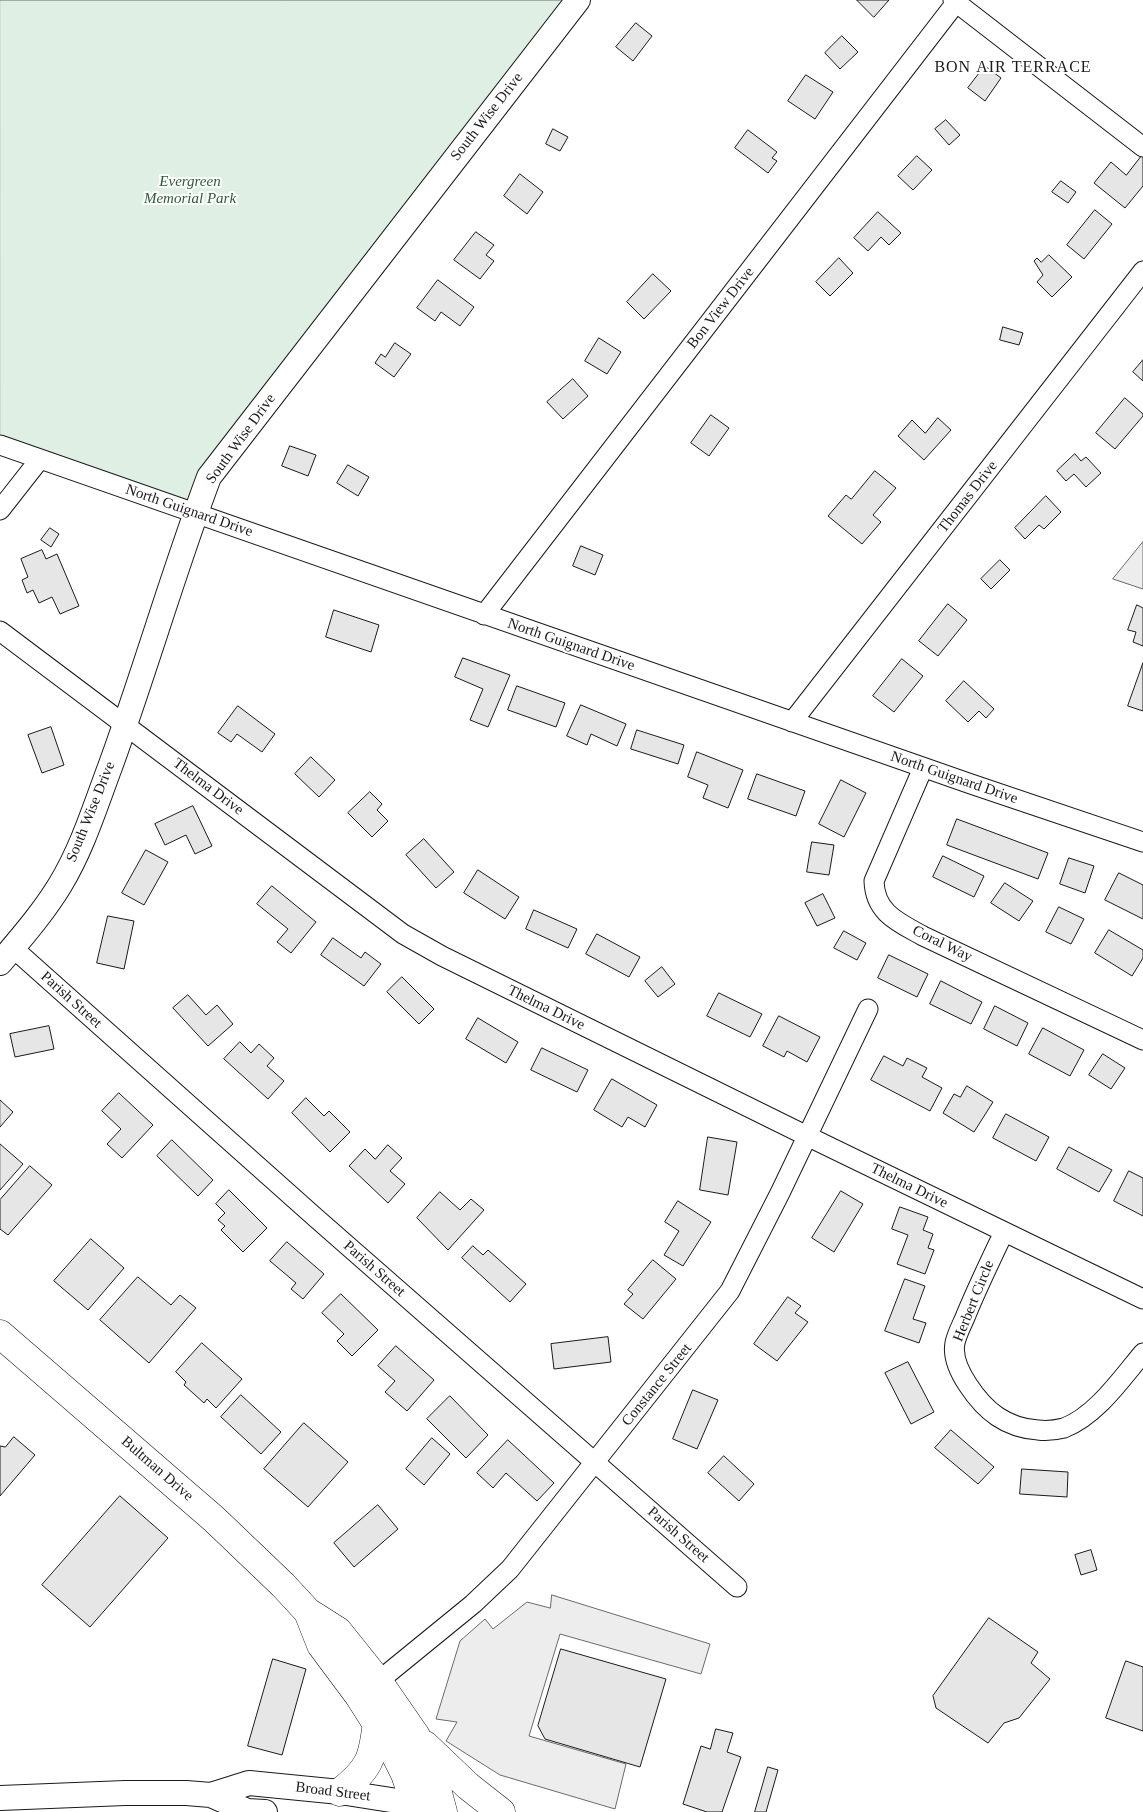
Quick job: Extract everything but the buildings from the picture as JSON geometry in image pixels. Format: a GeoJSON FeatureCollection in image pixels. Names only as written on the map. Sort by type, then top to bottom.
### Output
{"type":"FeatureCollection","features":[{"type":"Feature","properties":{"kind":"highway","name":"Bultman Drive"},"geometry":{"type":"LineString","coordinates":[[0,1334],[214,1519],[283,1585],[308,1612],[321,1646],[369,1689],[416,1736],[432,1771],[435,1810]]}},
{"type":"Feature","properties":{"kind":"highway","name":"Bultman Drive"},"geometry":{"type":"LineString","coordinates":[[369,1689],[377,1722],[392,1748],[435,1810]]}},
{"type":"Feature","properties":{"kind":"highway"},"geometry":{"type":"LineString","coordinates":[[340,1792],[355,1780],[371,1758],[377,1722]]}},
{"type":"Feature","properties":{"kind":"highway"},"geometry":{"type":"LineString","coordinates":[[416,1736],[468,1786],[500,1812]]}},
{"type":"Feature","properties":{"kind":"main road","name":"South Wise Drive"},"geometry":{"type":"LineString","coordinates":[[6,956],[34,923],[60,885],[78,851],[126,724],[210,477],[578,0]]}},
{"type":"Feature","properties":{"kind":"main road","name":"Broad Street"},"geometry":{"type":"LineString","coordinates":[[0,1798],[124,1793],[211,1795],[249,1782],[340,1792],[435,1810]]}},
{"type":"Feature","properties":{"kind":"main road","name":"Broad Street"},"geometry":{"type":"LineString","coordinates":[[211,1795],[247,1811],[265,1812]]}},
{"type":"Feature","properties":{"kind":"street"},"geometry":{"type":"LineString","coordinates":[[956,1],[1143,147]]}},
{"type":"Feature","properties":{"kind":"street","name":"Bon View Drive"},"geometry":{"type":"LineString","coordinates":[[484,615],[956,1]]}},
{"type":"Feature","properties":{"kind":"street","name":"Thomas Drive"},"geometry":{"type":"LineString","coordinates":[[792,722],[1143,271]]}},
{"type":"Feature","properties":{"kind":"street","name":"North Guignard Drive"},"geometry":{"type":"LineString","coordinates":[[0,445],[923,768],[1143,842]]}},
{"type":"Feature","properties":{"kind":"street"},"geometry":{"type":"LineString","coordinates":[[0,510],[40,459]]}},
{"type":"Feature","properties":{"kind":"street","name":"Thelma Drive"},"geometry":{"type":"LineString","coordinates":[[0,631],[403,934],[450,961],[1143,1299]]}},
{"type":"Feature","properties":{"kind":"street","name":"Coral Way"},"geometry":{"type":"LineString","coordinates":[[923,768],[874,882],[875,894],[885,911],[922,936],[1143,1040]]}},
{"type":"Feature","properties":{"kind":"street","name":"Parish Street"},"geometry":{"type":"LineString","coordinates":[[6,956],[316,1218],[737,1587]]}},
{"type":"Feature","properties":{"kind":"street","name":"Constance Street"},"geometry":{"type":"LineString","coordinates":[[369,1689],[500,1580],[730,1291],[776,1201],[868,1009]]}},
{"type":"Feature","properties":{"kind":"street","name":"Herbert Circle"},"geometry":{"type":"LineString","coordinates":[[1004,1232],[977,1289],[955,1343],[955,1359],[960,1374],[977,1398],[994,1415],[1010,1425],[1029,1430],[1046,1431],[1064,1428],[1098,1406],[1143,1352]]}},
{"type":"Feature","properties":{"kind":"green space","name":"Evergreen Memorial Park"},"geometry":{"type":"Polygon","coordinates":[[[0,0],[568,0],[196,514],[0,446],[0,0]]]}},
{"type":"Feature","properties":{"kind":"shaded area"},"geometry":{"type":"Polygon","coordinates":[[[1143,542],[1143,589],[1113,579],[1143,542]]]}},
{"type":"Feature","properties":{"kind":"shaded area"},"geometry":{"type":"Polygon","coordinates":[[[552,1595],[710,1644],[701,1674],[560,1634],[529,1736],[626,1764],[615,1809],[500,1775],[446,1741],[457,1722],[436,1719],[460,1641],[485,1619],[493,1629],[527,1602],[550,1608],[552,1595]]]}},
{"type":"Feature","properties":{"kind":"district","name":"BON AIR TERRACE"},"geometry":{"type":"Point","coordinates":[1013,68]}}]}
